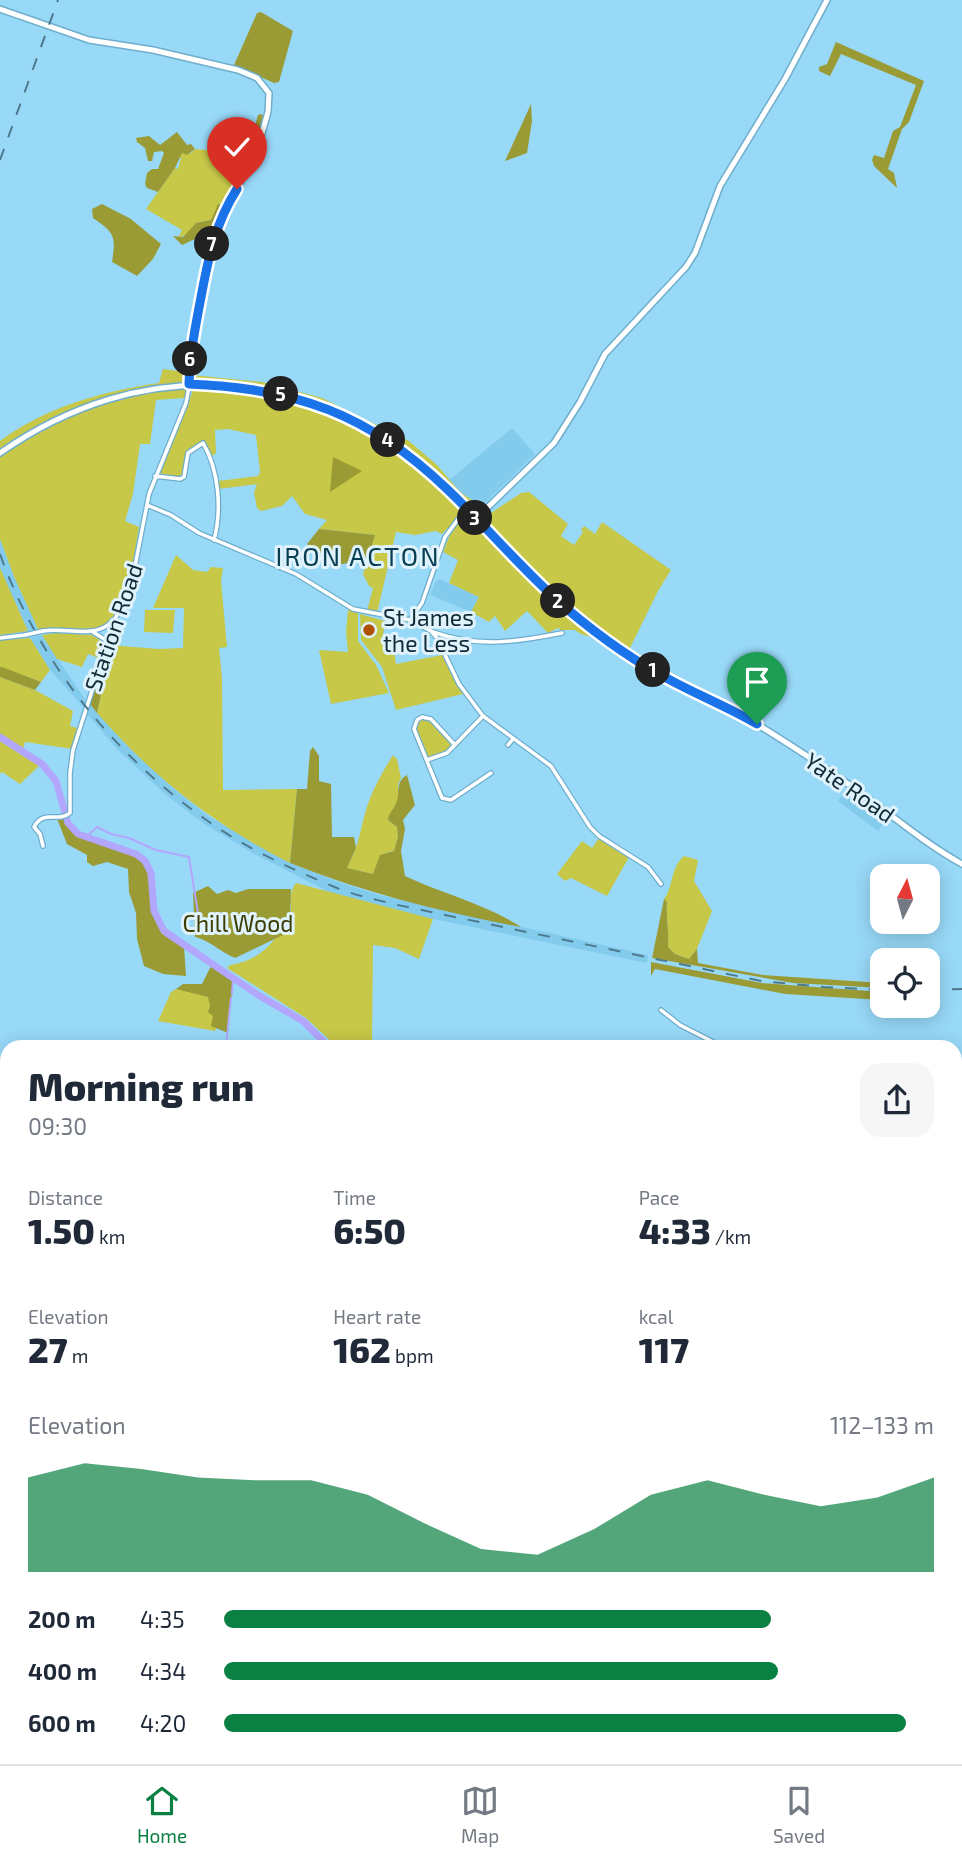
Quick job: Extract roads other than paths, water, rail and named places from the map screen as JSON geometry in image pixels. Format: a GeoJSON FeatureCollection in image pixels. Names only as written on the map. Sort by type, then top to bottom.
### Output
{"type":"FeatureCollection","features":[{"type":"Feature","properties":{"kind":"main road"},"geometry":{"type":"LineString","coordinates":[[471,514],[483,512],[548,450],[573,414],[605,354],[686,267],[699,243],[720,187],[827,0]]}},
{"type":"Feature","properties":{"kind":"main road"},"geometry":{"type":"LineString","coordinates":[[0,9],[97,42],[153,50],[238,70],[257,78],[269,93],[268,112],[256,154],[220,219],[212,244],[190,353],[189,384]]}},
{"type":"Feature","properties":{"kind":"main road","name":"Yate Road"},"geometry":{"type":"LineString","coordinates":[[0,453],[42,426],[94,404],[148,389],[189,384],[238,387],[281,394],[355,420],[414,460],[450,491],[541,585],[605,639],[671,681],[757,724],[961,861]]}},
{"type":"Feature","properties":{"kind":"street","name":"Station Road"},"geometry":{"type":"LineString","coordinates":[[43,846],[40,834],[34,827],[38,820],[45,816],[69,816],[72,750],[115,619],[131,587],[155,476],[186,403],[189,384]]}},
{"type":"Feature","properties":{"kind":"street"},"geometry":{"type":"LineString","coordinates":[[155,476],[180,479],[184,477],[188,453],[202,443],[210,456],[214,471],[219,519],[214,540]]}},
{"type":"Feature","properties":{"kind":"street"},"geometry":{"type":"LineString","coordinates":[[147,505],[171,515],[214,540],[296,574],[354,609],[410,620],[448,637],[510,643],[562,633]]}},
{"type":"Feature","properties":{"kind":"street"},"geometry":{"type":"LineString","coordinates":[[410,620],[425,595],[445,537],[462,514],[471,514]]}},
{"type":"Feature","properties":{"kind":"street"},"geometry":{"type":"LineString","coordinates":[[415,614],[422,625]]}},
{"type":"Feature","properties":{"kind":"street"},"geometry":{"type":"LineString","coordinates":[[0,638],[54,629],[92,631],[108,627],[115,619]]}},
{"type":"Feature","properties":{"kind":"street"},"geometry":{"type":"LineString","coordinates":[[92,631],[109,642]]}},
{"type":"Feature","properties":{"kind":"street"},"geometry":{"type":"LineString","coordinates":[[431,631],[459,684],[483,716],[551,766],[590,827],[599,836],[648,867],[661,884]]}},
{"type":"Feature","properties":{"kind":"street"},"geometry":{"type":"LineString","coordinates":[[440,645],[448,637]]}},
{"type":"Feature","properties":{"kind":"street"},"geometry":{"type":"LineString","coordinates":[[427,760],[447,753],[483,716]]}},
{"type":"Feature","properties":{"kind":"street"},"geometry":{"type":"LineString","coordinates":[[455,745],[431,719],[422,717],[417,720],[414,729],[442,798],[450,800],[489,775]]}},
{"type":"Feature","properties":{"kind":"street"},"geometry":{"type":"LineString","coordinates":[[508,745],[513,739]]}},
{"type":"Feature","properties":{"kind":"street"},"geometry":{"type":"LineString","coordinates":[[661,1010],[680,1026],[709,1040]]}},
{"type":"Feature","properties":{"kind":"waterway"},"geometry":{"type":"LineString","coordinates":[[0,737],[42,764],[56,781],[68,823],[78,834],[136,854],[145,861],[151,873],[154,911],[164,931],[258,995],[303,1021],[322,1040]]}},
{"type":"Feature","properties":{"kind":"waterway"},"geometry":{"type":"LineString","coordinates":[[86,837],[97,827],[156,850],[189,857],[201,932]]}},
{"type":"Feature","properties":{"kind":"waterway"},"geometry":{"type":"LineString","coordinates":[[232,994],[233,979]]}},
{"type":"Feature","properties":{"kind":"waterway"},"geometry":{"type":"LineString","coordinates":[[227,1040],[231,998]]}},
{"type":"Feature","properties":{"kind":"railway"},"geometry":{"type":"LineString","coordinates":[[0,160],[58,0]]}},
{"type":"Feature","properties":{"kind":"railway"},"geometry":{"type":"LineString","coordinates":[[0,554],[16,593],[57,668],[110,735],[171,793],[220,830],[269,857],[357,895],[393,904],[761,981],[870,989]]}},
{"type":"Feature","properties":{"kind":"railway"},"geometry":{"type":"LineString","coordinates":[[940,990],[962,989]]}},
{"type":"Feature","properties":{"kind":"place","name":"St James the Less"},"geometry":{"type":"Point","coordinates":[369,630]}},
{"type":"Feature","properties":{"kind":"district","name":"IRON ACTON"},"geometry":{"type":"Point","coordinates":[358,555]}},
{"type":"Feature","properties":{"kind":"park label","name":"Chill Wood"},"geometry":{"type":"Point","coordinates":[238,923]}}]}
